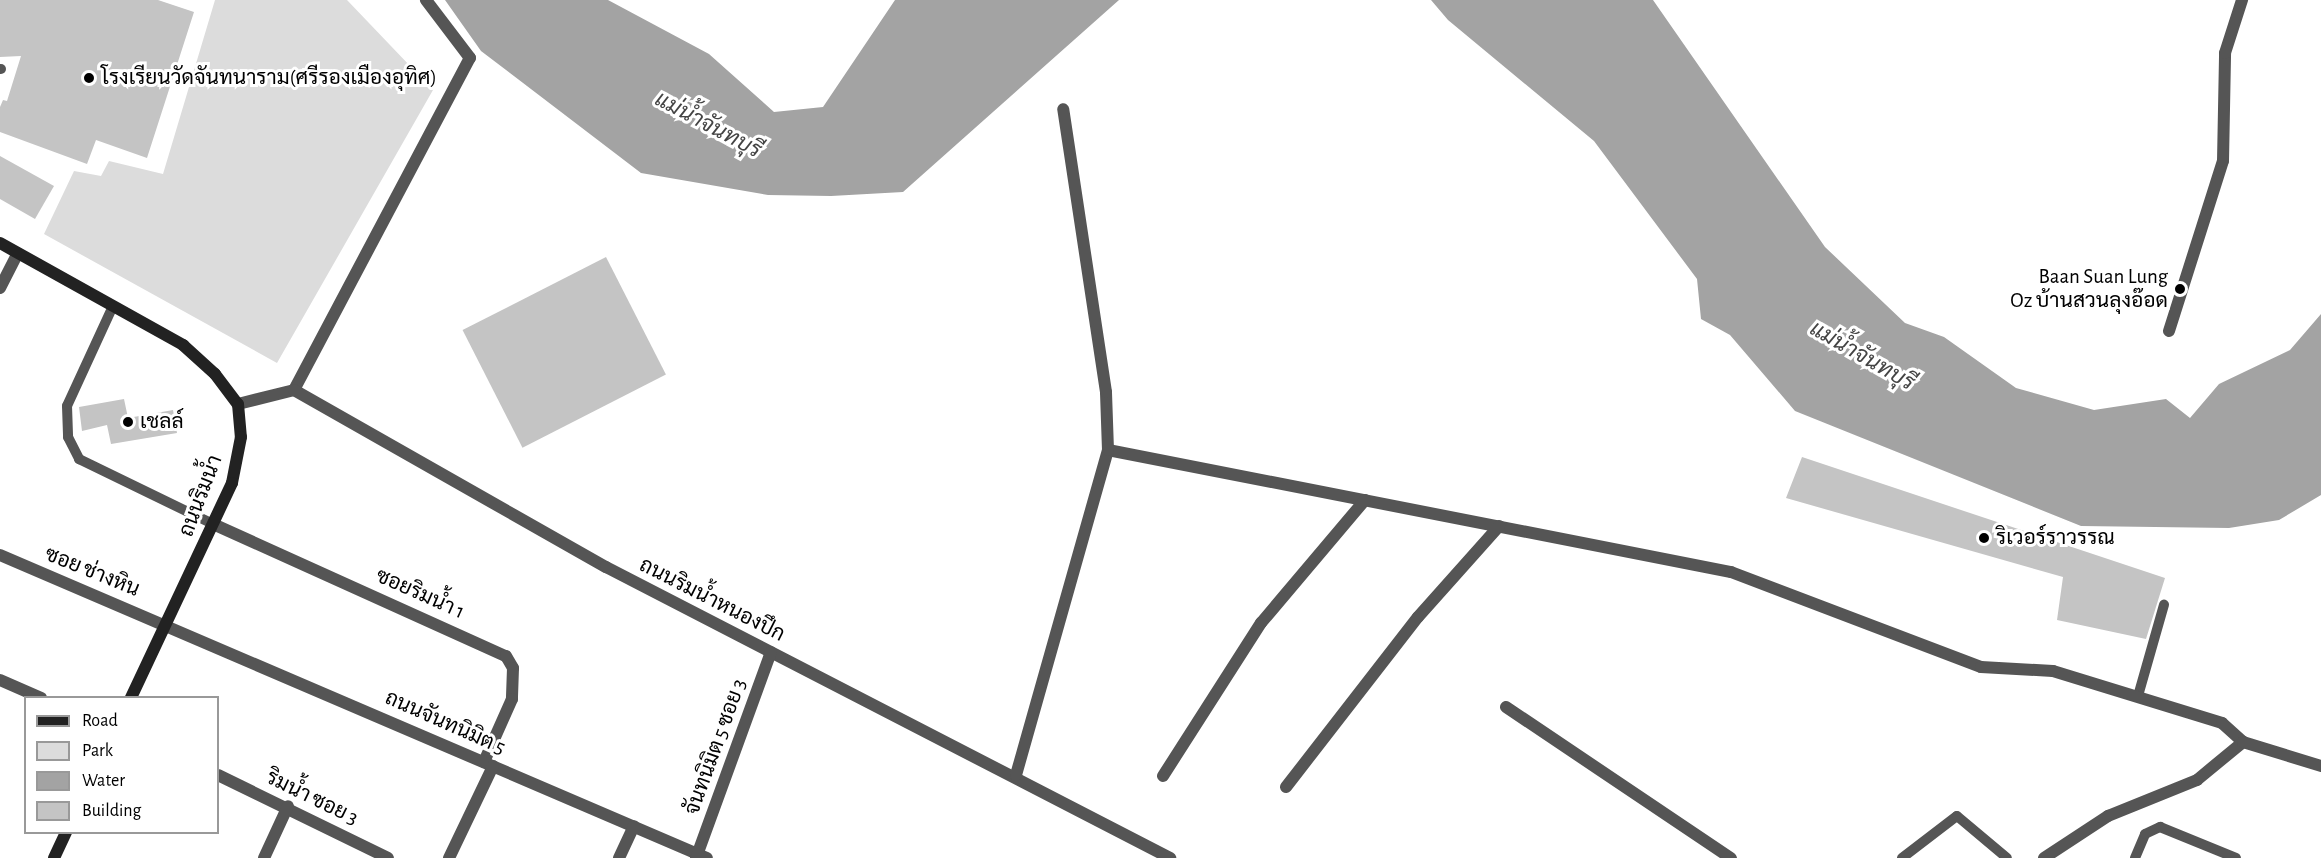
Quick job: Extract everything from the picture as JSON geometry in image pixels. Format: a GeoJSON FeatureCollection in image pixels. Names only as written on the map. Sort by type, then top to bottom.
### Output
{"type":"FeatureCollection","features":[{"type":"Feature","properties":{"kind":"main road"},"geometry":{"type":"LineString","coordinates":[[0,243],[183,345],[215,374],[238,404]]}},
{"type":"Feature","properties":{"kind":"main road","name":"ถนนริมน้ำ"},"geometry":{"type":"LineString","coordinates":[[132,696],[168,624],[232,483],[239,448],[238,404]]}},
{"type":"Feature","properties":{"kind":"main road"},"geometry":{"type":"LineString","coordinates":[[54,858],[65,834]]}},
{"type":"Feature","properties":{"kind":"street"},"geometry":{"type":"LineString","coordinates":[[238,404],[294,390],[470,58],[426,0]]}},
{"type":"Feature","properties":{"kind":"street"},"geometry":{"type":"LineString","coordinates":[[2169,331],[2223,161],[2225,53],[2242,0]]}},
{"type":"Feature","properties":{"kind":"street"},"geometry":{"type":"LineString","coordinates":[[1016,775],[1108,450],[1106,392],[1063,109]]}},
{"type":"Feature","properties":{"kind":"street"},"geometry":{"type":"LineString","coordinates":[[0,288],[18,253]]}},
{"type":"Feature","properties":{"kind":"street","name":"ถนนริมน้ำหนองปึก"},"geometry":{"type":"LineString","coordinates":[[294,390],[606,567],[1016,775],[1170,858]]}},
{"type":"Feature","properties":{"kind":"street"},"geometry":{"type":"LineString","coordinates":[[1108,450],[1739,574],[1981,667],[2053,671],[2222,723],[2243,742],[2321,766]]}},
{"type":"Feature","properties":{"kind":"street"},"geometry":{"type":"LineString","coordinates":[[1163,776],[1261,623],[1365,500]]}},
{"type":"Feature","properties":{"kind":"street","name":"ซอยริมน้ำ 1"},"geometry":{"type":"LineString","coordinates":[[213,524],[506,656],[513,668],[512,699],[488,764],[448,858]]}},
{"type":"Feature","properties":{"kind":"street"},"geometry":{"type":"LineString","coordinates":[[1286,787],[1418,617],[1498,526]]}},
{"type":"Feature","properties":{"kind":"street","name":"ซอย ช่างหิน"},"geometry":{"type":"LineString","coordinates":[[0,555],[168,624]]}},
{"type":"Feature","properties":{"kind":"street","name":"ถนนจันทนิมิต 5"},"geometry":{"type":"LineString","coordinates":[[168,624],[634,826],[700,857]]}},
{"type":"Feature","properties":{"kind":"street","name":"จันทนิมิต 5 ซอย 3"},"geometry":{"type":"LineString","coordinates":[[700,857],[771,652]]}},
{"type":"Feature","properties":{"kind":"street"},"geometry":{"type":"LineString","coordinates":[[0,680],[36,696]]}},
{"type":"Feature","properties":{"kind":"street"},"geometry":{"type":"LineString","coordinates":[[1506,707],[1731,858]]}},
{"type":"Feature","properties":{"kind":"street"},"geometry":{"type":"LineString","coordinates":[[2044,858],[2108,816],[2197,780],[2243,742]]}},
{"type":"Feature","properties":{"kind":"street","name":"ริมน้ำ ซอย 3"},"geometry":{"type":"LineString","coordinates":[[219,775],[288,806],[388,858]]}},
{"type":"Feature","properties":{"kind":"street"},"geometry":{"type":"LineString","coordinates":[[264,858],[288,806]]}},
{"type":"Feature","properties":{"kind":"street"},"geometry":{"type":"LineString","coordinates":[[619,858],[634,826]]}},
{"type":"Feature","properties":{"kind":"lane"},"geometry":{"type":"LineString","coordinates":[[113,306],[67,406],[68,436],[79,459],[213,524]]}},
{"type":"Feature","properties":{"kind":"lane"},"geometry":{"type":"LineString","coordinates":[[2138,696],[2164,605]]}},
{"type":"Feature","properties":{"kind":"lane"},"geometry":{"type":"LineString","coordinates":[[1902,858],[1957,816],[2007,858]]}},
{"type":"Feature","properties":{"kind":"lane"},"geometry":{"type":"LineString","coordinates":[[2135,858],[2145,834],[2160,827],[2236,858]]}},
{"type":"Feature","properties":{"kind":"green space"},"geometry":{"type":"Polygon","coordinates":[[[215,0],[347,0],[433,90],[277,363],[44,234],[74,171],[101,176],[109,161],[163,174],[215,0]]]}},
{"type":"Feature","properties":{"kind":"water","name":"แม่น้ำจันทบุรี"},"geometry":{"type":"Polygon","coordinates":[[[445,0],[608,0],[709,54],[774,112],[823,107],[895,0],[1119,0],[903,192],[831,196],[768,195],[641,173],[481,51],[445,0]]]}},
{"type":"Feature","properties":{"kind":"water","name":"แม่น้ำจันทบุรี"},"geometry":{"type":"Polygon","coordinates":[[[1431,0],[1653,0],[1825,247],[1905,323],[1944,337],[2016,388],[2094,410],[2166,399],[2190,418],[2219,384],[2290,350],[2321,314],[2321,495],[2279,520],[2229,528],[2081,526],[1795,411],[1730,335],[1701,319],[1697,279],[1594,141],[1448,20],[1431,0]]]}},
{"type":"Feature","properties":{"kind":"building","name":"โรงเรียนวัดจันทนาราม(ศรีรองเมืองอุทิศ)"},"geometry":{"type":"Polygon","coordinates":[[[0,0],[158,0],[194,12],[147,158],[96,140],[87,164],[0,132],[0,107],[3,100],[7,101],[21,56],[0,57],[0,0]]]}},
{"type":"Feature","properties":{"kind":"building"},"geometry":{"type":"Polygon","coordinates":[[[0,156],[54,186],[35,219],[0,199],[0,156]]]}},
{"type":"Feature","properties":{"kind":"building"},"geometry":{"type":"Polygon","coordinates":[[[606,257],[666,375],[522,448],[463,330],[606,257]]]}},
{"type":"Feature","properties":{"kind":"building","name":"เชลล์"},"geometry":{"type":"Polygon","coordinates":[[[124,399],[128,418],[173,410],[177,433],[111,444],[107,425],[82,431],[79,407],[124,399]]]}},
{"type":"Feature","properties":{"kind":"building","name":"ริเวอร์ราวรรณ"},"geometry":{"type":"Polygon","coordinates":[[[1802,457],[2165,578],[2146,639],[2057,620],[2063,577],[1786,498],[1802,457]]]}},
{"type":"Feature","properties":{"kind":"place","name":"โรงเรียนวัดจันทนาราม(ศรีรองเมืองอุทิศ)"},"geometry":{"type":"Point","coordinates":[89,78]}},
{"type":"Feature","properties":{"kind":"place","name":"Baan Suan Lung Oz บ้านสวนลุงอ๊อด"},"geometry":{"type":"Point","coordinates":[2180,289]}},
{"type":"Feature","properties":{"kind":"place","name":"เชลล์"},"geometry":{"type":"Point","coordinates":[128,422]}},
{"type":"Feature","properties":{"kind":"place","name":"ริเวอร์ราวรรณ"},"geometry":{"type":"Point","coordinates":[1984,538]}}]}
